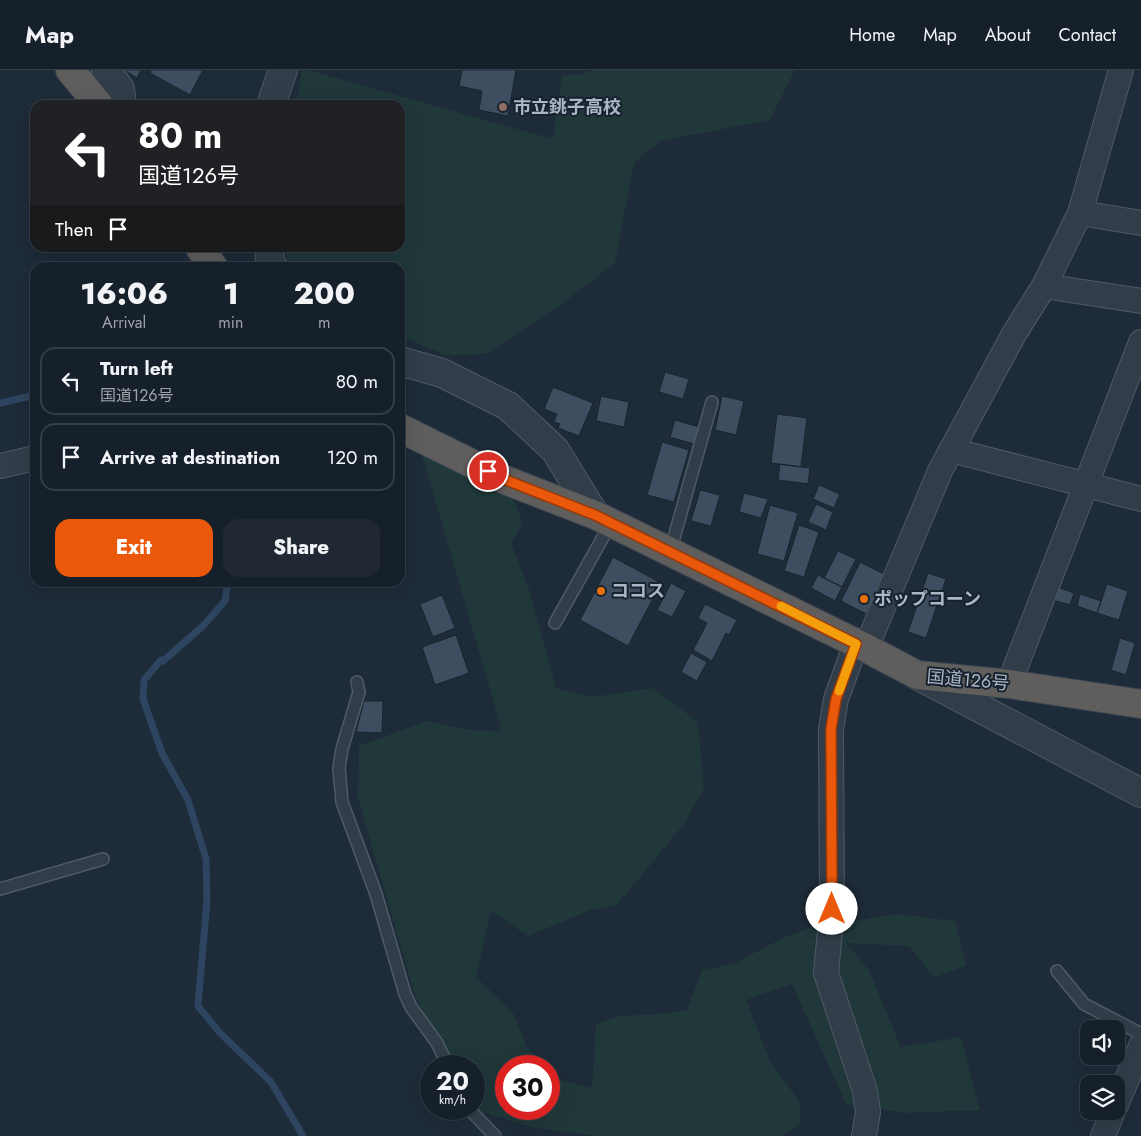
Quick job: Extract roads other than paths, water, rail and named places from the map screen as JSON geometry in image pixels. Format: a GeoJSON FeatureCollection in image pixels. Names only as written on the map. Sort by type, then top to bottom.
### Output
{"type":"FeatureCollection","features":[{"type":"Feature","properties":{"kind":"highway"},"geometry":{"type":"LineString","coordinates":[[70,70],[95,100]]}},
{"type":"Feature","properties":{"kind":"highway","name":"国道126号"},"geometry":{"type":"LineString","coordinates":[[405,430],[506,480],[603,519],[916,675],[1009,684],[1141,704]]}},
{"type":"Feature","properties":{"kind":"street"},"geometry":{"type":"LineString","coordinates":[[106,70],[120,89],[121,100]]}},
{"type":"Feature","properties":{"kind":"street"},"geometry":{"type":"LineString","coordinates":[[273,100],[283,70]]}},
{"type":"Feature","properties":{"kind":"street"},"geometry":{"type":"LineString","coordinates":[[864,1136],[868,1112],[865,1091],[826,973],[832,909],[831,729],[836,699],[940,471],[1014,334],[1044,286],[1080,214],[1121,70]]}},
{"type":"Feature","properties":{"kind":"street"},"geometry":{"type":"LineString","coordinates":[[1080,214],[1141,223]]}},
{"type":"Feature","properties":{"kind":"street"},"geometry":{"type":"LineString","coordinates":[[1044,286],[1141,301]]}},
{"type":"Feature","properties":{"kind":"street"},"geometry":{"type":"LineString","coordinates":[[1009,684],[1141,342]]}},
{"type":"Feature","properties":{"kind":"street"},"geometry":{"type":"LineString","coordinates":[[405,362],[442,373],[508,406],[555,450],[603,519]]}},
{"type":"Feature","properties":{"kind":"street"},"geometry":{"type":"LineString","coordinates":[[951,450],[1141,499]]}},
{"type":"Feature","properties":{"kind":"street"},"geometry":{"type":"LineString","coordinates":[[0,466],[30,459]]}},
{"type":"Feature","properties":{"kind":"street"},"geometry":{"type":"LineString","coordinates":[[916,675],[1141,793]]}},
{"type":"Feature","properties":{"kind":"street"},"geometry":{"type":"LineString","coordinates":[[1125,1084],[1141,1046]]}},
{"type":"Feature","properties":{"kind":"street"},"geometry":{"type":"LineString","coordinates":[[1103,1136],[1110,1120]]}},
{"type":"Feature","properties":{"kind":"lane"},"geometry":{"type":"LineString","coordinates":[[670,552],[712,402]]}},
{"type":"Feature","properties":{"kind":"lane"},"geometry":{"type":"LineString","coordinates":[[554,623],[603,519]]}},
{"type":"Feature","properties":{"kind":"lane"},"geometry":{"type":"LineString","coordinates":[[357,682],[359,692],[342,749],[339,768],[342,802],[376,894],[405,994],[411,1007],[437,1043],[443,1055]]}},
{"type":"Feature","properties":{"kind":"lane"},"geometry":{"type":"LineString","coordinates":[[0,889],[103,859]]}},
{"type":"Feature","properties":{"kind":"lane"},"geometry":{"type":"LineString","coordinates":[[1057,971],[1084,1004],[1141,1034]]}},
{"type":"Feature","properties":{"kind":"lane"},"geometry":{"type":"LineString","coordinates":[[480,1120],[495,1136]]}},
{"type":"Feature","properties":{"kind":"waterway"},"geometry":{"type":"LineString","coordinates":[[0,403],[30,396]]}},
{"type":"Feature","properties":{"kind":"waterway"},"geometry":{"type":"LineString","coordinates":[[227,587],[225,601],[203,626],[163,661],[161,660],[144,680],[143,699],[162,753],[188,800],[206,859],[207,900],[198,1006],[220,1033],[271,1082],[303,1136]]}},
{"type":"Feature","properties":{"kind":"place","name":"市立銚子高校"},"geometry":{"type":"Point","coordinates":[503,107]}},
{"type":"Feature","properties":{"kind":"place","name":"ココス"},"geometry":{"type":"Point","coordinates":[601,591]}},
{"type":"Feature","properties":{"kind":"place","name":"ポップコーン"},"geometry":{"type":"Point","coordinates":[864,599]}}]}
